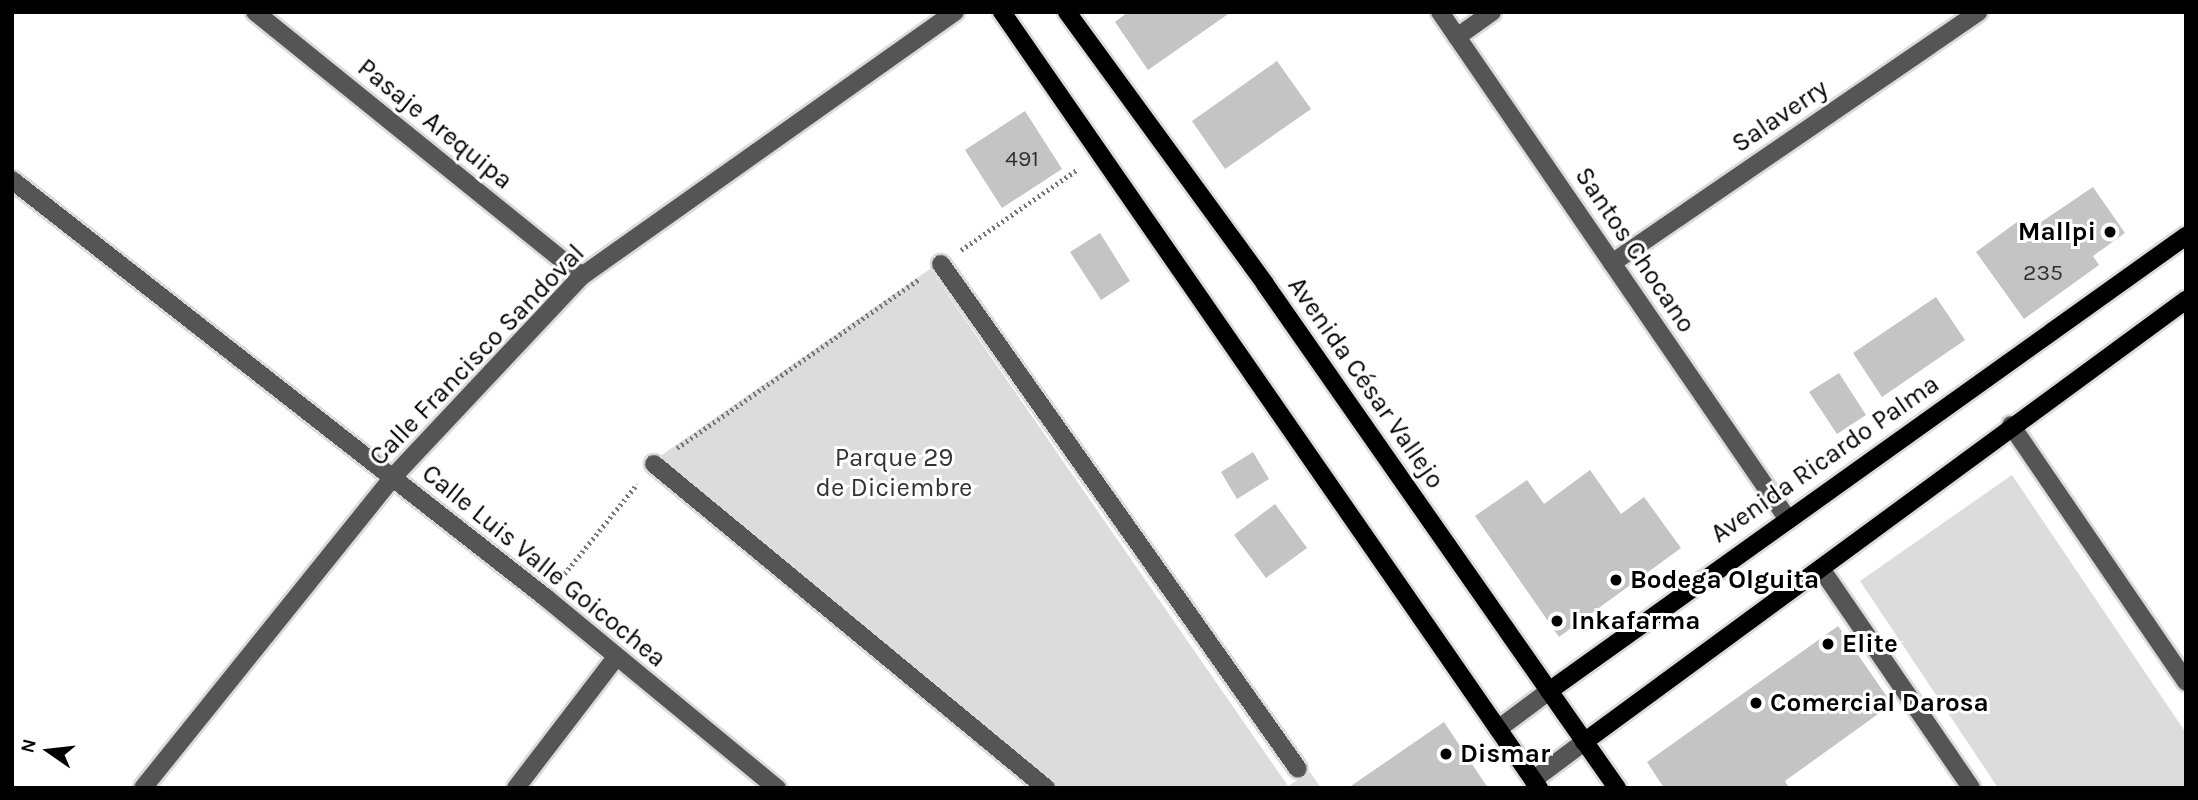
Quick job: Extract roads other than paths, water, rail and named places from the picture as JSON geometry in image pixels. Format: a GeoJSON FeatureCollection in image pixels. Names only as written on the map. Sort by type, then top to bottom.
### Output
{"type":"FeatureCollection","features":[{"type":"Feature","properties":{"kind":"main road"},"geometry":{"type":"LineString","coordinates":[[1002,12],[1536,784]]}},
{"type":"Feature","properties":{"kind":"main road","name":"Avenida César Vallejo"},"geometry":{"type":"LineString","coordinates":[[1067,12],[1265,284],[1617,788]]}},
{"type":"Feature","properties":{"kind":"main road","name":"Avenida Ricardo Palma"},"geometry":{"type":"LineString","coordinates":[[1549,691],[1787,518],[2186,236]]}},
{"type":"Feature","properties":{"kind":"main road"},"geometry":{"type":"LineString","coordinates":[[1584,741],[1822,570],[2011,425],[2186,300]]}},
{"type":"Feature","properties":{"kind":"street","name":"Pasaje Arequipa"},"geometry":{"type":"LineString","coordinates":[[255,12],[582,276]]}},
{"type":"Feature","properties":{"kind":"street","name":"Calle Francisco Sandoval"},"geometry":{"type":"LineString","coordinates":[[143,788],[392,478],[582,276],[956,12]]}},
{"type":"Feature","properties":{"kind":"street","name":"Santos Chocano"},"geometry":{"type":"LineString","coordinates":[[1440,12],[1787,518]]}},
{"type":"Feature","properties":{"kind":"street"},"geometry":{"type":"LineString","coordinates":[[1457,37],[1492,12]]}},
{"type":"Feature","properties":{"kind":"street","name":"Salaverry"},"geometry":{"type":"LineString","coordinates":[[1612,263],[1978,12]]}},
{"type":"Feature","properties":{"kind":"street","name":"Calle Luis Valle Goicochea"},"geometry":{"type":"LineString","coordinates":[[12,180],[545,597],[777,788]]}},
{"type":"Feature","properties":{"kind":"street"},"geometry":{"type":"LineString","coordinates":[[940,264],[1298,769]]}},
{"type":"Feature","properties":{"kind":"street"},"geometry":{"type":"LineString","coordinates":[[2011,425],[2186,682]]}},
{"type":"Feature","properties":{"kind":"street"},"geometry":{"type":"LineString","coordinates":[[654,464],[1046,788]]}},
{"type":"Feature","properties":{"kind":"street"},"geometry":{"type":"LineString","coordinates":[[1822,570],[1971,788]]}},
{"type":"Feature","properties":{"kind":"street"},"geometry":{"type":"LineString","coordinates":[[516,788],[616,657]]}},
{"type":"Feature","properties":{"kind":"street","name":"Avenida Ricardo Palma"},"geometry":{"type":"LineString","coordinates":[[1498,729],[1549,691]]}},
{"type":"Feature","properties":{"kind":"street"},"geometry":{"type":"LineString","coordinates":[[1536,784],[1584,741]]}},
{"type":"Feature","properties":{"kind":"place","name":"Mallpi"},"geometry":{"type":"Point","coordinates":[2110,232]}},
{"type":"Feature","properties":{"kind":"place","name":"Bodega Olguita"},"geometry":{"type":"Point","coordinates":[1616,580]}},
{"type":"Feature","properties":{"kind":"place","name":"Inkafarma"},"geometry":{"type":"Point","coordinates":[1557,621]}},
{"type":"Feature","properties":{"kind":"place","name":"Elite"},"geometry":{"type":"Point","coordinates":[1828,644]}},
{"type":"Feature","properties":{"kind":"place","name":"Comercial Darosa"},"geometry":{"type":"Point","coordinates":[1756,703]}},
{"type":"Feature","properties":{"kind":"place","name":"Dismar"},"geometry":{"type":"Point","coordinates":[1446,754]}},
{"type":"Feature","properties":{"kind":"park label","name":"Parque 29 de Diciembre"},"geometry":{"type":"Point","coordinates":[894,473]}}]}
